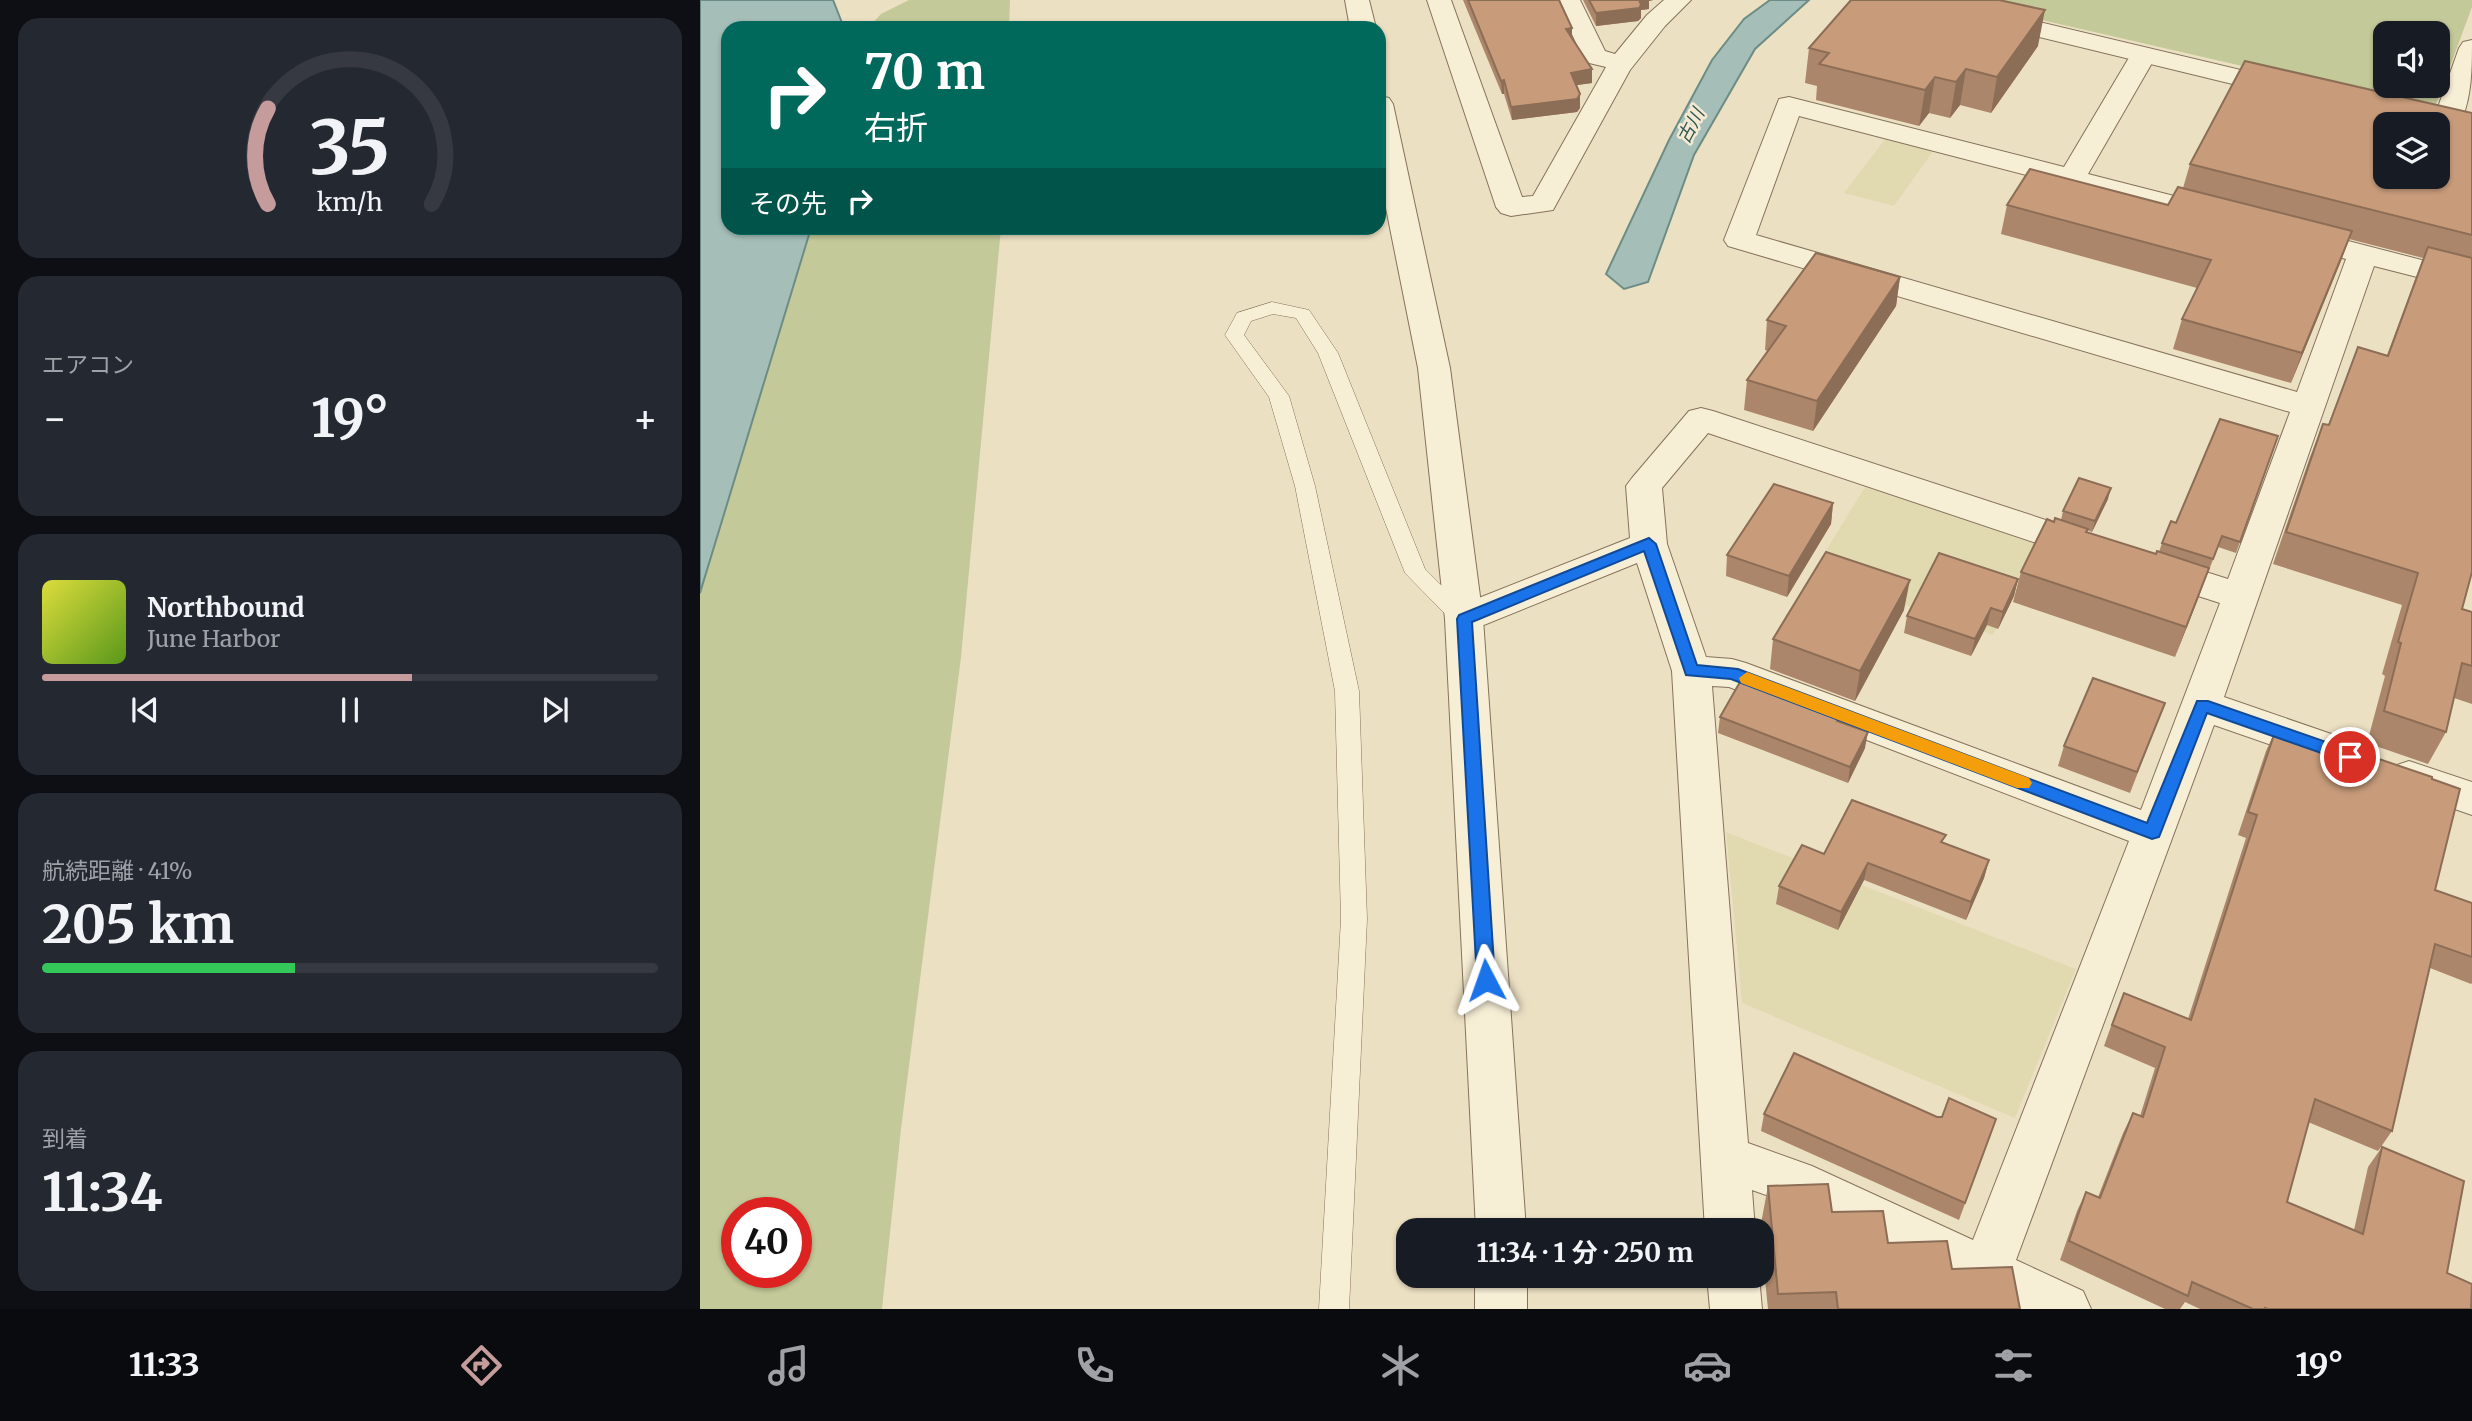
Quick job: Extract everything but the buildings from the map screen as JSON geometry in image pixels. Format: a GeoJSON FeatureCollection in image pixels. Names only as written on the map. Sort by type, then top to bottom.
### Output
{"type":"FeatureCollection","features":[{"type":"Feature","properties":{"kind":"street"},"geometry":{"type":"LineString","coordinates":[[1357,0],[1362,21]]}},
{"type":"Feature","properties":{"kind":"street"},"geometry":{"type":"LineString","coordinates":[[1439,0],[1511,207],[1543,204],[1621,63],[1658,17],[1679,0]]}},
{"type":"Feature","properties":{"kind":"street"},"geometry":{"type":"LineString","coordinates":[[1567,0],[1594,55],[1621,63]]}},
{"type":"Feature","properties":{"kind":"street"},"geometry":{"type":"LineString","coordinates":[[1916,0],[2314,95]]}},
{"type":"Feature","properties":{"kind":"street"},"geometry":{"type":"LineString","coordinates":[[2459,128],[2472,48]]}},
{"type":"Feature","properties":{"kind":"street"},"geometry":{"type":"LineString","coordinates":[[2072,177],[2143,56]]}},
{"type":"Feature","properties":{"kind":"street"},"geometry":{"type":"LineString","coordinates":[[2308,405],[1739,240],[1789,105],[2472,282]]}},
{"type":"Feature","properties":{"kind":"street"},"geometry":{"type":"LineString","coordinates":[[1386,138],[1434,368],[1464,619],[1500,1218]]}},
{"type":"Feature","properties":{"kind":"street"},"geometry":{"type":"LineString","coordinates":[[1986,1272],[2242,597],[2363,254]]}},
{"type":"Feature","properties":{"kind":"street"},"geometry":{"type":"LineString","coordinates":[[1729,1218],[1691,671],[1649,544],[1644,486],[1701,419],[2242,597]]}},
{"type":"Feature","properties":{"kind":"street"},"geometry":{"type":"LineString","coordinates":[[1464,619],[1649,544]]}},
{"type":"Feature","properties":{"kind":"street"},"geometry":{"type":"LineString","coordinates":[[1691,671],[1732,673],[2152,832]]}},
{"type":"Feature","properties":{"kind":"street"},"geometry":{"type":"LineString","coordinates":[[2202,705],[2472,799]]}},
{"type":"Feature","properties":{"kind":"street"},"geometry":{"type":"LineString","coordinates":[[1724,1158],[1794,1182],[2065,1309]]}},
{"type":"Feature","properties":{"kind":"street"},"geometry":{"type":"LineString","coordinates":[[1501,1288],[1501,1309]]}},
{"type":"Feature","properties":{"kind":"street"},"geometry":{"type":"LineString","coordinates":[[1735,1288],[1736,1309]]}},
{"type":"Feature","properties":{"kind":"lane"},"geometry":{"type":"LineString","coordinates":[[1334,1309],[1354,919],[1347,691],[1305,486],[1279,396],[1234,335],[1244,317],[1272,308],[1302,314],[1328,353],[1416,573],[1464,619]]}},
{"type":"Feature","properties":{"kind":"shaded area"},"geometry":{"type":"Polygon","coordinates":[[[1886,138],[1934,150],[1894,206],[1844,193],[1886,138]]]}},
{"type":"Feature","properties":{"kind":"shaded area"},"geometry":{"type":"Polygon","coordinates":[[[1865,487],[2038,543],[1993,635],[1812,573],[1865,487]]]}},
{"type":"Feature","properties":{"kind":"shaded area"},"geometry":{"type":"Polygon","coordinates":[[[1726,832],[2076,969],[2015,1118],[1742,1003],[1726,832]]]}},
{"type":"Feature","properties":{"kind":"green space"},"geometry":{"type":"Polygon","coordinates":[[[909,0],[1010,0],[1009,21],[874,21],[881,14],[909,0]]]}},
{"type":"Feature","properties":{"kind":"green space"},"geometry":{"type":"Polygon","coordinates":[[[1954,0],[2472,0],[2472,7],[2450,66],[2450,21],[2373,21],[2373,96],[1954,0]]]}},
{"type":"Feature","properties":{"kind":"green space"},"geometry":{"type":"Polygon","coordinates":[[[2382,98],[2438,98],[2436,104],[2421,107],[2382,98]]]}},
{"type":"Feature","properties":{"kind":"green space"},"geometry":{"type":"Polygon","coordinates":[[[809,235],[1000,235],[961,657],[901,1129],[882,1309],[700,1309],[700,593],[809,235]]]}},
{"type":"Feature","properties":{"kind":"water"},"geometry":{"type":"Polygon","coordinates":[[[700,0],[833,0],[841,21],[721,21],[721,235],[809,235],[700,593],[700,0]]]}},
{"type":"Feature","properties":{"kind":"water","name":"古川"},"geometry":{"type":"Polygon","coordinates":[[[1770,0],[1809,0],[1755,49],[1694,155],[1648,282],[1624,289],[1606,274],[1669,140],[1712,60],[1744,19],[1770,0]]]}},
{"type":"Feature","properties":{"kind":"slow traffic"},"geometry":{"type":"LineString","coordinates":[[1747,678],[2023,783]]}},
{"type":"Feature","properties":{"kind":"route"},"geometry":{"type":"LineString","coordinates":[[1486,980],[1464,619],[1649,544],[1691,671],[1732,673],[2152,832],[2202,705],[2350,757]]}}]}
